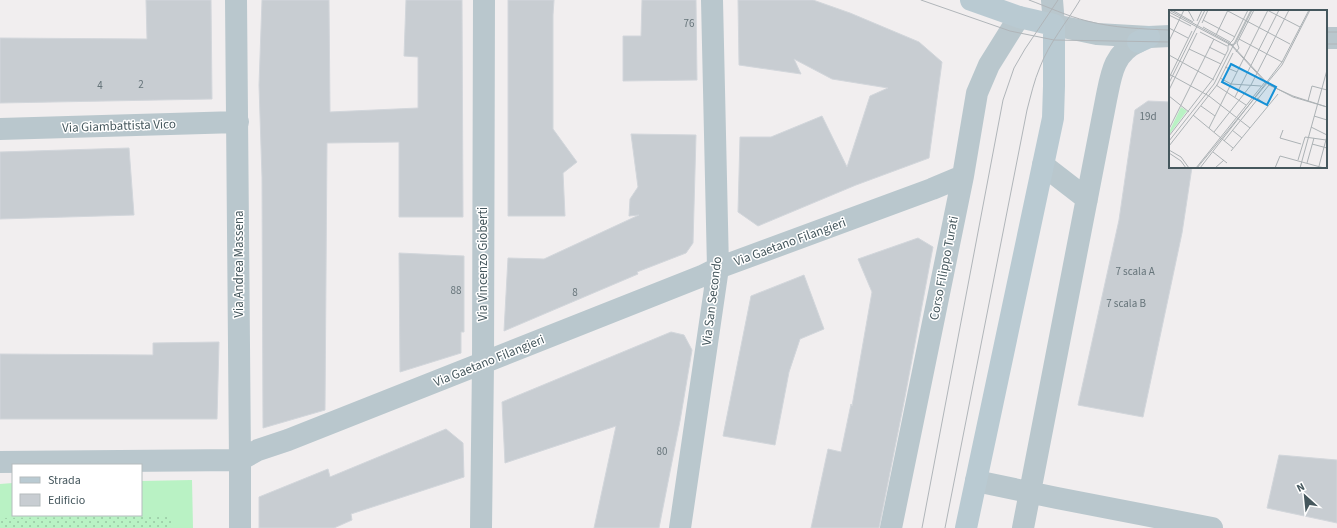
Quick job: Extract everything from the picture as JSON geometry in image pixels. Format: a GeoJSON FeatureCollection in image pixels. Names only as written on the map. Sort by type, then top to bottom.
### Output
{"type":"FeatureCollection","features":[{"type":"Feature","properties":{"kind":"main road"},"geometry":{"type":"LineString","coordinates":[[966,528],[1043,165],[1052,118],[1054,86],[1053,11],[1019,17],[971,0]]}},
{"type":"Feature","properties":{"kind":"street","name":"Via Andrea Massena"},"geometry":{"type":"LineString","coordinates":[[236,0],[240,528]]}},
{"type":"Feature","properties":{"kind":"street","name":"Via Vincenzo Gioberti"},"geometry":{"type":"LineString","coordinates":[[480,528],[483,364],[484,0]]}},
{"type":"Feature","properties":{"kind":"street","name":"Via San Secondo"},"geometry":{"type":"LineString","coordinates":[[680,528],[718,268],[712,0]]}},
{"type":"Feature","properties":{"kind":"street"},"geometry":{"type":"LineString","coordinates":[[1053,11],[1097,34],[1153,38]]}},
{"type":"Feature","properties":{"kind":"street","name":"Corso Filippo Turati"},"geometry":{"type":"LineString","coordinates":[[891,528],[963,176],[977,93],[988,65],[1019,17]]}},
{"type":"Feature","properties":{"kind":"street"},"geometry":{"type":"LineString","coordinates":[[1023,528],[1106,100],[1114,67],[1117,60],[1131,45],[1153,38]]}},
{"type":"Feature","properties":{"kind":"street","name":"Via Giambattista Vico"},"geometry":{"type":"LineString","coordinates":[[0,129],[238,122]]}},
{"type":"Feature","properties":{"kind":"street"},"geometry":{"type":"LineString","coordinates":[[1043,165],[1087,199]]}},
{"type":"Feature","properties":{"kind":"street","name":"Via Gaetano Filangieri"},"geometry":{"type":"LineString","coordinates":[[0,462],[240,460],[258,450],[288,440],[483,364],[702,276],[718,268],[932,189],[963,176]]}},
{"type":"Feature","properties":{"kind":"street"},"geometry":{"type":"LineString","coordinates":[[976,480],[1031,493],[1212,528]]}},
{"type":"Feature","properties":{"kind":"green space"},"geometry":{"type":"Polygon","coordinates":[[[192,480],[193,528],[0,528],[0,484],[12,483],[12,516],[142,516],[142,481],[192,480]]]}},
{"type":"Feature","properties":{"kind":"green space"},"geometry":{"type":"Polygon","coordinates":[[[172,516],[172,528],[0,528],[0,518],[172,516]]]}},
{"type":"Feature","properties":{"kind":"building"},"geometry":{"type":"Polygon","coordinates":[[[146,0],[211,0],[212,99],[0,103],[0,38],[147,39],[146,0]]]}},
{"type":"Feature","properties":{"kind":"building"},"geometry":{"type":"Polygon","coordinates":[[[262,0],[329,0],[330,112],[418,108],[418,57],[404,56],[406,0],[462,0],[463,217],[399,217],[399,142],[327,143],[325,410],[263,428],[262,177],[259,85],[262,0]]]}},
{"type":"Feature","properties":{"kind":"building"},"geometry":{"type":"Polygon","coordinates":[[[508,0],[554,0],[553,129],[577,162],[563,173],[565,216],[508,216],[508,0]]]}},
{"type":"Feature","properties":{"kind":"building"},"geometry":{"type":"Polygon","coordinates":[[[642,0],[696,0],[697,80],[623,81],[623,36],[641,36],[642,0]]]}},
{"type":"Feature","properties":{"kind":"building"},"geometry":{"type":"Polygon","coordinates":[[[738,0],[813,0],[850,13],[919,42],[942,62],[929,158],[856,185],[758,226],[738,212],[740,137],[771,137],[822,116],[847,167],[870,96],[888,88],[832,79],[794,59],[801,74],[739,65],[738,0]]]}},
{"type":"Feature","properties":{"kind":"building"},"geometry":{"type":"Polygon","coordinates":[[[1148,101],[1169,102],[1169,168],[1192,168],[1182,233],[1143,417],[1078,405],[1119,220],[1135,110],[1148,101]]]}},
{"type":"Feature","properties":{"kind":"building"},"geometry":{"type":"Polygon","coordinates":[[[631,134],[696,135],[693,243],[686,253],[637,272],[638,274],[504,331],[508,258],[544,259],[639,215],[629,216],[630,199],[638,187],[631,134]]]}},
{"type":"Feature","properties":{"kind":"building"},"geometry":{"type":"Polygon","coordinates":[[[129,148],[134,215],[0,219],[0,152],[129,148]]]}},
{"type":"Feature","properties":{"kind":"building"},"geometry":{"type":"Polygon","coordinates":[[[918,238],[933,247],[879,528],[811,528],[828,449],[841,452],[851,404],[852,406],[872,292],[858,259],[918,238]]]}},
{"type":"Feature","properties":{"kind":"building"},"geometry":{"type":"Polygon","coordinates":[[[399,253],[464,256],[464,332],[461,332],[461,353],[400,372],[399,253]]]}},
{"type":"Feature","properties":{"kind":"building"},"geometry":{"type":"Polygon","coordinates":[[[804,275],[824,329],[800,339],[789,372],[775,445],[723,436],[751,296],[804,275]]]}},
{"type":"Feature","properties":{"kind":"building"},"geometry":{"type":"Polygon","coordinates":[[[671,332],[684,335],[692,350],[659,528],[594,528],[616,426],[505,463],[502,402],[671,332]]]}},
{"type":"Feature","properties":{"kind":"building"},"geometry":{"type":"Polygon","coordinates":[[[219,342],[217,419],[0,419],[0,354],[153,355],[153,343],[219,342]]]}},
{"type":"Feature","properties":{"kind":"building"},"geometry":{"type":"Polygon","coordinates":[[[446,429],[463,443],[464,477],[351,514],[352,520],[334,528],[259,528],[259,497],[328,469],[330,477],[446,429]]]}},
{"type":"Feature","properties":{"kind":"building"},"geometry":{"type":"Polygon","coordinates":[[[1279,455],[1337,460],[1337,523],[1267,508],[1279,455]]]}},
{"type":"Feature","properties":{"kind":"tram line"},"geometry":{"type":"LineString","coordinates":[[921,0],[1010,31],[1054,40],[1169,42]]}},
{"type":"Feature","properties":{"kind":"tram line"},"geometry":{"type":"LineString","coordinates":[[1029,0],[1072,17],[1087,21],[1128,28],[1169,30]]}},
{"type":"Feature","properties":{"kind":"tram line"},"geometry":{"type":"LineString","coordinates":[[922,528],[1003,100],[1014,68],[1058,0]]}},
{"type":"Feature","properties":{"kind":"tram line"},"geometry":{"type":"LineString","coordinates":[[945,528],[1027,110],[1036,78],[1044,58],[1053,41],[1080,0]]}},
{"type":"Feature","properties":{"kind":"tram line"},"geometry":{"type":"LineString","coordinates":[[1327,32],[1337,32]]}},
{"type":"Feature","properties":{"kind":"tram line"},"geometry":{"type":"LineString","coordinates":[[1327,44],[1337,44]]}}]}
